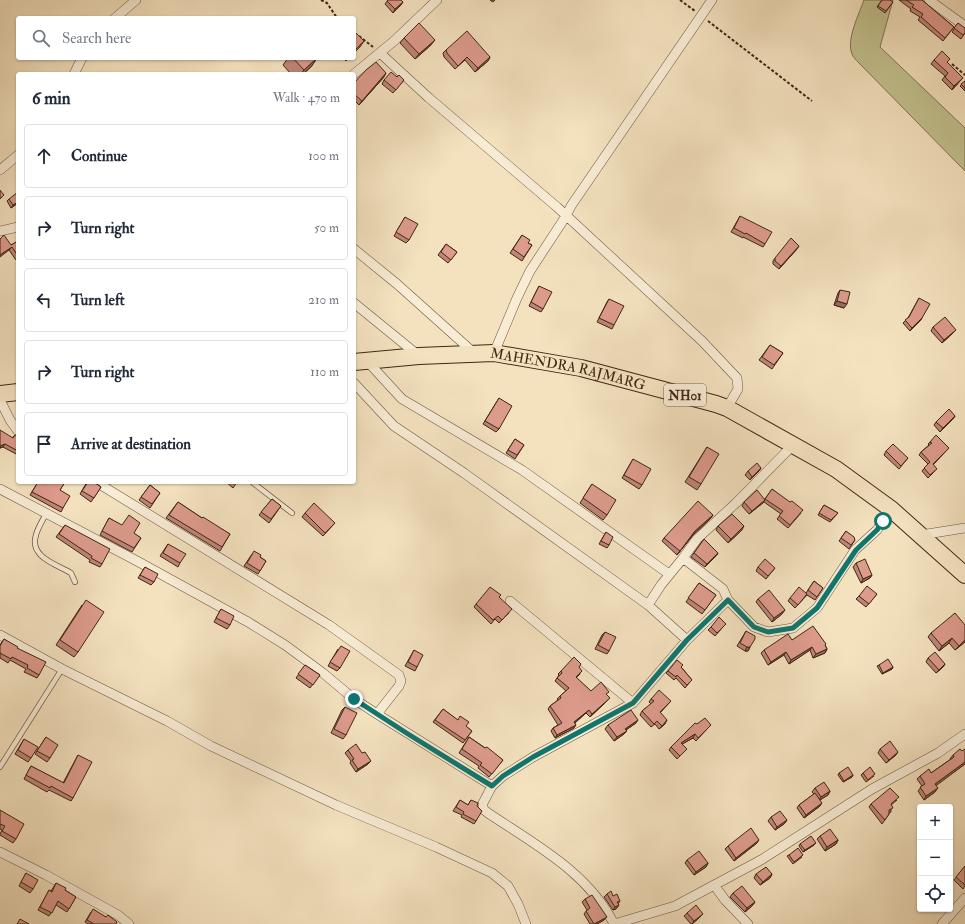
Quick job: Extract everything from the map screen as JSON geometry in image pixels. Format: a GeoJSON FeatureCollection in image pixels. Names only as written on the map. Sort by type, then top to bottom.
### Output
{"type":"FeatureCollection","features":[{"type":"Feature","properties":{"kind":"highway","name":"MAHENDRA RAJMARG"},"geometry":{"type":"LineString","coordinates":[[361,362],[419,356],[494,352],[581,368],[716,404],[727,408],[836,469],[891,509],[965,575]]}},
{"type":"Feature","properties":{"kind":"highway"},"geometry":{"type":"LineString","coordinates":[[0,394],[16,392]]}},
{"type":"Feature","properties":{"kind":"street"},"geometry":{"type":"LineString","coordinates":[[117,16],[136,0]]}},
{"type":"Feature","properties":{"kind":"street"},"geometry":{"type":"LineString","coordinates":[[356,72],[380,53],[437,0]]}},
{"type":"Feature","properties":{"kind":"street"},"geometry":{"type":"LineString","coordinates":[[494,352],[530,271],[571,206],[712,0]]}},
{"type":"Feature","properties":{"kind":"street"},"geometry":{"type":"LineString","coordinates":[[929,0],[965,26]]}},
{"type":"Feature","properties":{"kind":"street"},"geometry":{"type":"LineString","coordinates":[[380,53],[429,98],[526,180],[702,341],[737,378],[738,389],[727,408]]}},
{"type":"Feature","properties":{"kind":"street"},"geometry":{"type":"LineString","coordinates":[[75,72],[81,60]]}},
{"type":"Feature","properties":{"kind":"street"},"geometry":{"type":"LineString","coordinates":[[0,170],[16,157]]}},
{"type":"Feature","properties":{"kind":"street"},"geometry":{"type":"LineString","coordinates":[[0,231],[16,227]]}},
{"type":"Feature","properties":{"kind":"street"},"geometry":{"type":"LineString","coordinates":[[356,251],[397,284],[474,354]]}},
{"type":"Feature","properties":{"kind":"street"},"geometry":{"type":"LineString","coordinates":[[356,305],[419,356]]}},
{"type":"Feature","properties":{"kind":"street"},"geometry":{"type":"LineString","coordinates":[[361,362],[402,399],[522,470],[669,574]]}},
{"type":"Feature","properties":{"kind":"street"},"geometry":{"type":"LineString","coordinates":[[356,385],[394,426],[464,473],[648,605],[687,640]]}},
{"type":"Feature","properties":{"kind":"street"},"geometry":{"type":"LineString","coordinates":[[0,400],[16,428]]}},
{"type":"Feature","properties":{"kind":"street"},"geometry":{"type":"LineString","coordinates":[[648,605],[660,585],[697,539],[736,503],[793,445]]}},
{"type":"Feature","properties":{"kind":"street"},"geometry":{"type":"LineString","coordinates":[[99,484],[329,626],[399,675],[401,681],[399,686],[377,714]]}},
{"type":"Feature","properties":{"kind":"street"},"geometry":{"type":"LineString","coordinates":[[0,488],[47,512],[248,622],[285,645],[323,673],[354,699],[492,786]]}},
{"type":"Feature","properties":{"kind":"street"},"geometry":{"type":"LineString","coordinates":[[683,558],[723,589],[728,600],[754,627],[768,632],[793,628],[817,608],[856,550],[877,530],[891,509]]}},
{"type":"Feature","properties":{"kind":"street"},"geometry":{"type":"LineString","coordinates":[[921,535],[965,528]]}},
{"type":"Feature","properties":{"kind":"street"},"geometry":{"type":"LineString","coordinates":[[728,600],[687,640],[633,703],[533,757],[503,776],[492,786],[483,803],[483,809],[571,869],[592,891],[609,913],[614,924],[675,906],[761,860],[872,789],[938,753],[965,734]]}},
{"type":"Feature","properties":{"kind":"street"},"geometry":{"type":"LineString","coordinates":[[510,601],[633,703]]}},
{"type":"Feature","properties":{"kind":"street"},"geometry":{"type":"LineString","coordinates":[[0,635],[62,669],[167,721],[211,746],[336,805],[436,847],[492,873],[508,886],[518,904],[526,924]]}},
{"type":"Feature","properties":{"kind":"street"},"geometry":{"type":"LineString","coordinates":[[0,852],[112,911],[129,924]]}},
{"type":"Feature","properties":{"kind":"street"},"geometry":{"type":"LineString","coordinates":[[714,885],[725,900],[748,924]]}},
{"type":"Feature","properties":{"kind":"street"},"geometry":{"type":"LineString","coordinates":[[942,924],[965,898]]}},
{"type":"Feature","properties":{"kind":"lane"},"geometry":{"type":"LineString","coordinates":[[255,484],[292,513]]}},
{"type":"Feature","properties":{"kind":"lane"},"geometry":{"type":"LineString","coordinates":[[47,512],[36,534],[34,543],[35,547],[40,556],[71,573],[75,582]]}},
{"type":"Feature","properties":{"kind":"lane"},"geometry":{"type":"LineString","coordinates":[[0,767],[62,669]]}},
{"type":"Feature","properties":{"kind":"path"},"geometry":{"type":"LineString","coordinates":[[321,0],[327,4],[335,16]]}},
{"type":"Feature","properties":{"kind":"path"},"geometry":{"type":"LineString","coordinates":[[680,0],[812,101]]}},
{"type":"Feature","properties":{"kind":"path"},"geometry":{"type":"LineString","coordinates":[[356,35],[380,53]]}},
{"type":"Feature","properties":{"kind":"path"},"geometry":{"type":"LineString","coordinates":[[952,64],[965,76]]}},
{"type":"Feature","properties":{"kind":"shaded area"},"geometry":{"type":"Polygon","coordinates":[[[864,0],[893,0],[880,47],[965,128],[965,171],[853,56],[851,48],[852,34],[864,0]]]}},
{"type":"Feature","properties":{"kind":"building"},"geometry":{"type":"Polygon","coordinates":[[[401,0],[403,2],[395,9],[387,1],[401,0]]]}},
{"type":"Feature","properties":{"kind":"building"},"geometry":{"type":"Polygon","coordinates":[[[882,0],[890,0],[893,2],[886,11],[878,6],[882,0]]]}},
{"type":"Feature","properties":{"kind":"building"},"geometry":{"type":"Polygon","coordinates":[[[906,0],[922,0],[954,27],[945,38],[921,17],[923,14],[912,7],[914,5],[906,0]]]}},
{"type":"Feature","properties":{"kind":"building"},"geometry":{"type":"Polygon","coordinates":[[[419,23],[435,40],[419,54],[404,38],[419,23]]]}},
{"type":"Feature","properties":{"kind":"building"},"geometry":{"type":"Polygon","coordinates":[[[958,23],[965,28],[965,33],[963,35],[954,28],[958,23]]]}},
{"type":"Feature","properties":{"kind":"building"},"geometry":{"type":"Polygon","coordinates":[[[467,31],[490,57],[478,68],[467,57],[458,66],[446,50],[467,31]]]}},
{"type":"Feature","properties":{"kind":"building"},"geometry":{"type":"Polygon","coordinates":[[[356,33],[364,41],[356,49],[356,33]]]}},
{"type":"Feature","properties":{"kind":"building"},"geometry":{"type":"Polygon","coordinates":[[[942,51],[950,59],[947,62],[963,78],[954,86],[945,77],[948,73],[934,60],[942,51]]]}},
{"type":"Feature","properties":{"kind":"building"},"geometry":{"type":"Polygon","coordinates":[[[295,60],[315,60],[304,70],[295,60]]]}},
{"type":"Feature","properties":{"kind":"building"},"geometry":{"type":"Polygon","coordinates":[[[376,62],[386,73],[362,101],[356,96],[356,81],[376,62]]]}},
{"type":"Feature","properties":{"kind":"building"},"geometry":{"type":"Polygon","coordinates":[[[391,72],[397,77],[399,75],[404,80],[396,90],[384,80],[391,72]]]}},
{"type":"Feature","properties":{"kind":"building"},"geometry":{"type":"Polygon","coordinates":[[[965,81],[965,88],[961,84],[965,81]]]}},
{"type":"Feature","properties":{"kind":"building"},"geometry":{"type":"Polygon","coordinates":[[[0,190],[4,195],[0,199],[0,190]]]}},
{"type":"Feature","properties":{"kind":"building"},"geometry":{"type":"Polygon","coordinates":[[[16,194],[16,203],[13,205],[9,199],[16,194]]]}},
{"type":"Feature","properties":{"kind":"building"},"geometry":{"type":"Polygon","coordinates":[[[740,216],[772,232],[765,244],[734,228],[740,216]]]}},
{"type":"Feature","properties":{"kind":"building"},"geometry":{"type":"Polygon","coordinates":[[[405,217],[418,224],[409,240],[396,232],[405,217]]]}},
{"type":"Feature","properties":{"kind":"building"},"geometry":{"type":"Polygon","coordinates":[[[4,235],[11,245],[16,242],[16,253],[12,247],[0,255],[0,239],[4,235]]]}},
{"type":"Feature","properties":{"kind":"building"},"geometry":{"type":"Polygon","coordinates":[[[522,235],[530,240],[528,243],[532,245],[524,257],[513,249],[522,235]]]}},
{"type":"Feature","properties":{"kind":"building"},"geometry":{"type":"Polygon","coordinates":[[[791,238],[799,246],[781,266],[775,261],[775,258],[791,238]]]}},
{"type":"Feature","properties":{"kind":"building"},"geometry":{"type":"Polygon","coordinates":[[[446,244],[457,252],[451,260],[441,252],[446,244]]]}},
{"type":"Feature","properties":{"kind":"building"},"geometry":{"type":"Polygon","coordinates":[[[539,286],[552,292],[543,309],[531,302],[539,286]]]}},
{"type":"Feature","properties":{"kind":"building"},"geometry":{"type":"Polygon","coordinates":[[[840,290],[850,292],[847,304],[837,301],[840,290]]]}},
{"type":"Feature","properties":{"kind":"building"},"geometry":{"type":"Polygon","coordinates":[[[919,298],[930,304],[922,318],[912,328],[905,320],[909,317],[919,298]]]}},
{"type":"Feature","properties":{"kind":"building"},"geometry":{"type":"Polygon","coordinates":[[[609,299],[624,306],[614,325],[599,318],[609,299]]]}},
{"type":"Feature","properties":{"kind":"building"},"geometry":{"type":"Polygon","coordinates":[[[945,317],[956,330],[944,340],[933,327],[945,317]]]}},
{"type":"Feature","properties":{"kind":"building"},"geometry":{"type":"Polygon","coordinates":[[[770,345],[783,353],[774,365],[762,357],[770,345]]]}},
{"type":"Feature","properties":{"kind":"building"},"geometry":{"type":"Polygon","coordinates":[[[499,398],[512,406],[499,429],[485,421],[499,398]]]}},
{"type":"Feature","properties":{"kind":"building"},"geometry":{"type":"Polygon","coordinates":[[[949,409],[955,416],[943,428],[936,422],[949,409]]]}},
{"type":"Feature","properties":{"kind":"building"},"geometry":{"type":"Polygon","coordinates":[[[0,430],[13,438],[16,435],[16,450],[5,444],[0,446],[0,430]]]}},
{"type":"Feature","properties":{"kind":"building"},"geometry":{"type":"Polygon","coordinates":[[[936,435],[949,448],[933,464],[937,469],[930,475],[924,468],[930,462],[921,452],[932,443],[930,442],[936,435]]]}},
{"type":"Feature","properties":{"kind":"building"},"geometry":{"type":"Polygon","coordinates":[[[515,439],[524,445],[517,455],[508,450],[515,439]]]}},
{"type":"Feature","properties":{"kind":"building"},"geometry":{"type":"Polygon","coordinates":[[[893,444],[908,458],[901,466],[886,451],[893,444]]]}},
{"type":"Feature","properties":{"kind":"building"},"geometry":{"type":"Polygon","coordinates":[[[707,447],[719,454],[701,484],[689,477],[707,447]]]}},
{"type":"Feature","properties":{"kind":"building"},"geometry":{"type":"Polygon","coordinates":[[[633,459],[651,469],[642,485],[624,475],[633,459]]]}},
{"type":"Feature","properties":{"kind":"building"},"geometry":{"type":"Polygon","coordinates":[[[757,463],[761,468],[752,477],[748,471],[757,463]]]}},
{"type":"Feature","properties":{"kind":"building"},"geometry":{"type":"Polygon","coordinates":[[[37,484],[64,484],[60,490],[70,496],[63,508],[32,492],[37,484]]]}},
{"type":"Feature","properties":{"kind":"building"},"geometry":{"type":"Polygon","coordinates":[[[87,484],[97,484],[101,487],[94,498],[82,491],[87,484]]]}},
{"type":"Feature","properties":{"kind":"building"},"geometry":{"type":"Polygon","coordinates":[[[592,484],[616,500],[607,515],[583,498],[592,484]]]}},
{"type":"Feature","properties":{"kind":"building"},"geometry":{"type":"Polygon","coordinates":[[[150,485],[160,493],[152,504],[141,497],[150,485]]]}},
{"type":"Feature","properties":{"kind":"building"},"geometry":{"type":"Polygon","coordinates":[[[772,489],[790,502],[792,501],[803,510],[790,525],[779,516],[783,511],[765,499],[772,489]]]}},
{"type":"Feature","properties":{"kind":"building"},"geometry":{"type":"Polygon","coordinates":[[[757,490],[765,500],[752,511],[744,502],[757,490]]]}},
{"type":"Feature","properties":{"kind":"building"},"geometry":{"type":"Polygon","coordinates":[[[272,499],[281,506],[271,519],[261,512],[272,499]]]}},
{"type":"Feature","properties":{"kind":"building"},"geometry":{"type":"Polygon","coordinates":[[[698,501],[713,515],[695,531],[680,551],[664,538],[698,501]]]}},
{"type":"Feature","properties":{"kind":"building"},"geometry":{"type":"Polygon","coordinates":[[[178,502],[230,534],[222,547],[169,515],[178,502]]]}},
{"type":"Feature","properties":{"kind":"building"},"geometry":{"type":"Polygon","coordinates":[[[314,503],[335,523],[325,533],[305,513],[314,503]]]}},
{"type":"Feature","properties":{"kind":"building"},"geometry":{"type":"Polygon","coordinates":[[[824,505],[838,513],[831,520],[819,513],[824,505]]]}},
{"type":"Feature","properties":{"kind":"building"},"geometry":{"type":"Polygon","coordinates":[[[732,514],[744,526],[731,539],[718,526],[732,514]]]}},
{"type":"Feature","properties":{"kind":"building"},"geometry":{"type":"Polygon","coordinates":[[[129,515],[140,523],[134,533],[141,538],[134,548],[102,531],[109,518],[122,525],[129,515]]]}},
{"type":"Feature","properties":{"kind":"building"},"geometry":{"type":"Polygon","coordinates":[[[65,525],[110,549],[102,564],[91,558],[92,556],[59,534],[65,525]]]}},
{"type":"Feature","properties":{"kind":"building"},"geometry":{"type":"Polygon","coordinates":[[[846,531],[854,537],[855,540],[851,545],[841,538],[846,531]]]}},
{"type":"Feature","properties":{"kind":"building"},"geometry":{"type":"Polygon","coordinates":[[[606,532],[613,537],[609,545],[601,541],[606,532]]]}},
{"type":"Feature","properties":{"kind":"building"},"geometry":{"type":"Polygon","coordinates":[[[704,539],[718,553],[707,564],[694,553],[704,539]]]}},
{"type":"Feature","properties":{"kind":"building"},"geometry":{"type":"Polygon","coordinates":[[[168,544],[186,554],[180,563],[163,553],[168,544]]]}},
{"type":"Feature","properties":{"kind":"building"},"geometry":{"type":"Polygon","coordinates":[[[254,551],[261,555],[260,557],[266,561],[260,571],[247,563],[254,551]]]}},
{"type":"Feature","properties":{"kind":"building"},"geometry":{"type":"Polygon","coordinates":[[[765,559],[775,568],[768,576],[758,567],[765,559]]]}},
{"type":"Feature","properties":{"kind":"building"},"geometry":{"type":"Polygon","coordinates":[[[865,559],[872,575],[863,579],[856,563],[865,559]]]}},
{"type":"Feature","properties":{"kind":"building"},"geometry":{"type":"Polygon","coordinates":[[[145,567],[158,574],[154,582],[140,575],[145,567]]]}},
{"type":"Feature","properties":{"kind":"building"},"geometry":{"type":"Polygon","coordinates":[[[814,581],[823,588],[817,597],[808,590],[814,581]]]}},
{"type":"Feature","properties":{"kind":"building"},"geometry":{"type":"Polygon","coordinates":[[[699,583],[716,595],[705,610],[688,598],[699,583]]]}},
{"type":"Feature","properties":{"kind":"building"},"geometry":{"type":"Polygon","coordinates":[[[867,586],[877,594],[869,604],[859,596],[867,586]]]}},
{"type":"Feature","properties":{"kind":"building"},"geometry":{"type":"Polygon","coordinates":[[[490,587],[501,595],[499,597],[512,609],[502,620],[498,616],[493,620],[476,604],[490,587]]]}},
{"type":"Feature","properties":{"kind":"building"},"geometry":{"type":"Polygon","coordinates":[[[799,587],[807,594],[798,605],[790,598],[799,587]]]}},
{"type":"Feature","properties":{"kind":"building"},"geometry":{"type":"Polygon","coordinates":[[[769,590],[785,610],[774,618],[758,599],[769,590]]]}},
{"type":"Feature","properties":{"kind":"building"},"geometry":{"type":"Polygon","coordinates":[[[86,600],[104,612],[78,652],[60,640],[86,600]]]}},
{"type":"Feature","properties":{"kind":"building"},"geometry":{"type":"Polygon","coordinates":[[[221,609],[234,616],[230,625],[216,618],[221,609]]]}},
{"type":"Feature","properties":{"kind":"building"},"geometry":{"type":"Polygon","coordinates":[[[955,613],[965,625],[965,640],[959,646],[952,638],[942,646],[931,633],[955,613]]]}},
{"type":"Feature","properties":{"kind":"building"},"geometry":{"type":"Polygon","coordinates":[[[719,617],[726,624],[717,633],[711,627],[719,617]]]}},
{"type":"Feature","properties":{"kind":"building"},"geometry":{"type":"Polygon","coordinates":[[[813,626],[826,644],[827,649],[816,654],[812,647],[791,660],[786,652],[771,662],[764,650],[788,634],[792,640],[813,626]]]}},
{"type":"Feature","properties":{"kind":"building"},"geometry":{"type":"Polygon","coordinates":[[[746,631],[755,636],[755,639],[750,647],[740,643],[746,631]]]}},
{"type":"Feature","properties":{"kind":"building"},"geometry":{"type":"Polygon","coordinates":[[[605,632],[616,637],[609,651],[598,645],[605,632]]]}},
{"type":"Feature","properties":{"kind":"building"},"geometry":{"type":"Polygon","coordinates":[[[4,639],[18,647],[17,648],[46,662],[39,675],[27,668],[28,665],[0,653],[0,646],[4,639]]]}},
{"type":"Feature","properties":{"kind":"building"},"geometry":{"type":"Polygon","coordinates":[[[341,646],[350,651],[340,668],[330,662],[341,646]]]}},
{"type":"Feature","properties":{"kind":"building"},"geometry":{"type":"Polygon","coordinates":[[[414,650],[423,655],[417,667],[408,662],[414,650]]]}},
{"type":"Feature","properties":{"kind":"building"},"geometry":{"type":"Polygon","coordinates":[[[935,652],[945,664],[939,670],[928,658],[935,652]]]}},
{"type":"Feature","properties":{"kind":"building"},"geometry":{"type":"Polygon","coordinates":[[[574,657],[581,664],[579,667],[582,671],[576,677],[591,691],[601,682],[609,692],[606,694],[610,698],[592,714],[589,710],[574,722],[576,725],[557,735],[553,728],[562,723],[550,706],[561,698],[560,696],[569,688],[557,678],[562,673],[561,671],[574,657]]]}},
{"type":"Feature","properties":{"kind":"building"},"geometry":{"type":"Polygon","coordinates":[[[888,659],[893,667],[883,673],[879,665],[888,659]]]}},
{"type":"Feature","properties":{"kind":"building"},"geometry":{"type":"Polygon","coordinates":[[[677,660],[683,665],[681,667],[692,680],[687,685],[677,675],[676,677],[668,671],[677,660]]]}},
{"type":"Feature","properties":{"kind":"building"},"geometry":{"type":"Polygon","coordinates":[[[305,665],[320,675],[313,685],[298,674],[305,665]]]}},
{"type":"Feature","properties":{"kind":"building"},"geometry":{"type":"Polygon","coordinates":[[[659,690],[671,701],[660,712],[667,720],[662,726],[657,721],[654,724],[642,711],[654,701],[651,699],[659,690]]]}},
{"type":"Feature","properties":{"kind":"building"},"geometry":{"type":"Polygon","coordinates":[[[345,707],[357,713],[346,735],[334,729],[345,707]]]}},
{"type":"Feature","properties":{"kind":"building"},"geometry":{"type":"Polygon","coordinates":[[[443,709],[458,720],[460,716],[469,722],[466,726],[472,731],[465,740],[435,720],[443,709]]]}},
{"type":"Feature","properties":{"kind":"building"},"geometry":{"type":"Polygon","coordinates":[[[631,710],[638,720],[625,729],[627,731],[617,737],[608,725],[631,710]]]}},
{"type":"Feature","properties":{"kind":"building"},"geometry":{"type":"Polygon","coordinates":[[[705,718],[711,725],[698,738],[695,734],[681,743],[687,749],[680,756],[671,747],[695,723],[697,724],[705,718]]]}},
{"type":"Feature","properties":{"kind":"building"},"geometry":{"type":"Polygon","coordinates":[[[46,737],[58,745],[50,758],[37,751],[46,737]]]}},
{"type":"Feature","properties":{"kind":"building"},"geometry":{"type":"Polygon","coordinates":[[[469,737],[485,748],[487,747],[503,760],[492,774],[480,765],[482,763],[462,749],[469,737]]]}},
{"type":"Feature","properties":{"kind":"building"},"geometry":{"type":"Polygon","coordinates":[[[24,739],[38,747],[31,758],[18,750],[24,739]]]}},
{"type":"Feature","properties":{"kind":"building"},"geometry":{"type":"Polygon","coordinates":[[[890,741],[898,752],[889,760],[880,749],[890,741]]]}},
{"type":"Feature","properties":{"kind":"building"},"geometry":{"type":"Polygon","coordinates":[[[356,744],[362,753],[365,752],[371,761],[358,769],[348,750],[356,744]]]}},
{"type":"Feature","properties":{"kind":"building"},"geometry":{"type":"Polygon","coordinates":[[[960,749],[962,751],[965,749],[965,762],[935,784],[938,788],[926,796],[920,787],[925,784],[920,776],[929,769],[931,773],[954,757],[953,755],[960,749]]]}},
{"type":"Feature","properties":{"kind":"building"},"geometry":{"type":"Polygon","coordinates":[[[78,755],[92,762],[73,798],[26,775],[31,766],[64,783],[78,755]]]}},
{"type":"Feature","properties":{"kind":"building"},"geometry":{"type":"Polygon","coordinates":[[[848,767],[853,775],[844,781],[839,773],[848,767]]]}},
{"type":"Feature","properties":{"kind":"building"},"geometry":{"type":"Polygon","coordinates":[[[870,767],[875,774],[868,780],[863,773],[870,767]]]}},
{"type":"Feature","properties":{"kind":"building"},"geometry":{"type":"Polygon","coordinates":[[[824,782],[830,791],[821,797],[815,788],[824,782]]]}},
{"type":"Feature","properties":{"kind":"building"},"geometry":{"type":"Polygon","coordinates":[[[890,788],[899,797],[891,804],[893,808],[889,810],[889,814],[885,820],[871,804],[890,788]]]}},
{"type":"Feature","properties":{"kind":"building"},"geometry":{"type":"Polygon","coordinates":[[[815,793],[822,803],[806,815],[799,805],[815,793]]]}},
{"type":"Feature","properties":{"kind":"building"},"geometry":{"type":"Polygon","coordinates":[[[460,800],[468,805],[471,800],[478,803],[477,806],[482,811],[476,821],[463,814],[464,812],[456,807],[460,800]]]}},
{"type":"Feature","properties":{"kind":"building"},"geometry":{"type":"Polygon","coordinates":[[[0,810],[24,824],[16,839],[2,831],[5,826],[0,824],[0,810]]]}},
{"type":"Feature","properties":{"kind":"building"},"geometry":{"type":"Polygon","coordinates":[[[780,811],[787,820],[777,827],[771,817],[780,811]]]}},
{"type":"Feature","properties":{"kind":"building"},"geometry":{"type":"Polygon","coordinates":[[[751,828],[759,840],[736,858],[728,846],[751,828]]]}},
{"type":"Feature","properties":{"kind":"building"},"geometry":{"type":"Polygon","coordinates":[[[830,829],[838,840],[827,847],[820,836],[830,829]]]}},
{"type":"Feature","properties":{"kind":"building"},"geometry":{"type":"Polygon","coordinates":[[[811,836],[816,843],[805,850],[800,844],[811,836]]]}},
{"type":"Feature","properties":{"kind":"building"},"geometry":{"type":"Polygon","coordinates":[[[798,848],[803,855],[794,862],[789,855],[798,848]]]}},
{"type":"Feature","properties":{"kind":"building"},"geometry":{"type":"Polygon","coordinates":[[[699,851],[708,863],[696,872],[687,860],[699,851]]]}},
{"type":"Feature","properties":{"kind":"building"},"geometry":{"type":"Polygon","coordinates":[[[965,866],[965,885],[956,877],[965,866]]]}},
{"type":"Feature","properties":{"kind":"building"},"geometry":{"type":"Polygon","coordinates":[[[766,867],[772,874],[763,882],[756,874],[766,867]]]}},
{"type":"Feature","properties":{"kind":"building"},"geometry":{"type":"Polygon","coordinates":[[[26,873],[38,880],[33,889],[21,882],[26,873]]]}},
{"type":"Feature","properties":{"kind":"building"},"geometry":{"type":"Polygon","coordinates":[[[56,883],[66,888],[65,890],[76,897],[69,909],[58,901],[52,913],[40,907],[49,890],[52,892],[56,883]]]}},
{"type":"Feature","properties":{"kind":"building"},"geometry":{"type":"Polygon","coordinates":[[[742,886],[755,902],[747,908],[733,893],[742,886]]]}},
{"type":"Feature","properties":{"kind":"building"},"geometry":{"type":"Polygon","coordinates":[[[611,891],[613,896],[617,894],[620,901],[617,902],[619,905],[615,907],[607,894],[611,891]]]}},
{"type":"Feature","properties":{"kind":"building"},"geometry":{"type":"Polygon","coordinates":[[[592,895],[607,917],[594,924],[586,911],[590,908],[585,899],[592,895]]]}},
{"type":"Feature","properties":{"kind":"building"},"geometry":{"type":"Polygon","coordinates":[[[696,905],[703,914],[694,921],[687,913],[696,905]]]}},
{"type":"Feature","properties":{"kind":"building"},"geometry":{"type":"Polygon","coordinates":[[[93,909],[106,917],[108,915],[117,922],[116,924],[94,924],[87,920],[93,909]]]}},
{"type":"Feature","properties":{"kind":"building"},"geometry":{"type":"Polygon","coordinates":[[[20,919],[29,924],[17,924],[20,919]]]}},
{"type":"Feature","properties":{"kind":"route"},"geometry":{"type":"LineString","coordinates":[[354,699],[492,786],[503,776],[533,757],[633,703],[687,640],[728,600],[754,627],[768,632],[793,628],[817,608],[856,550],[877,530],[883,521]]}}]}
